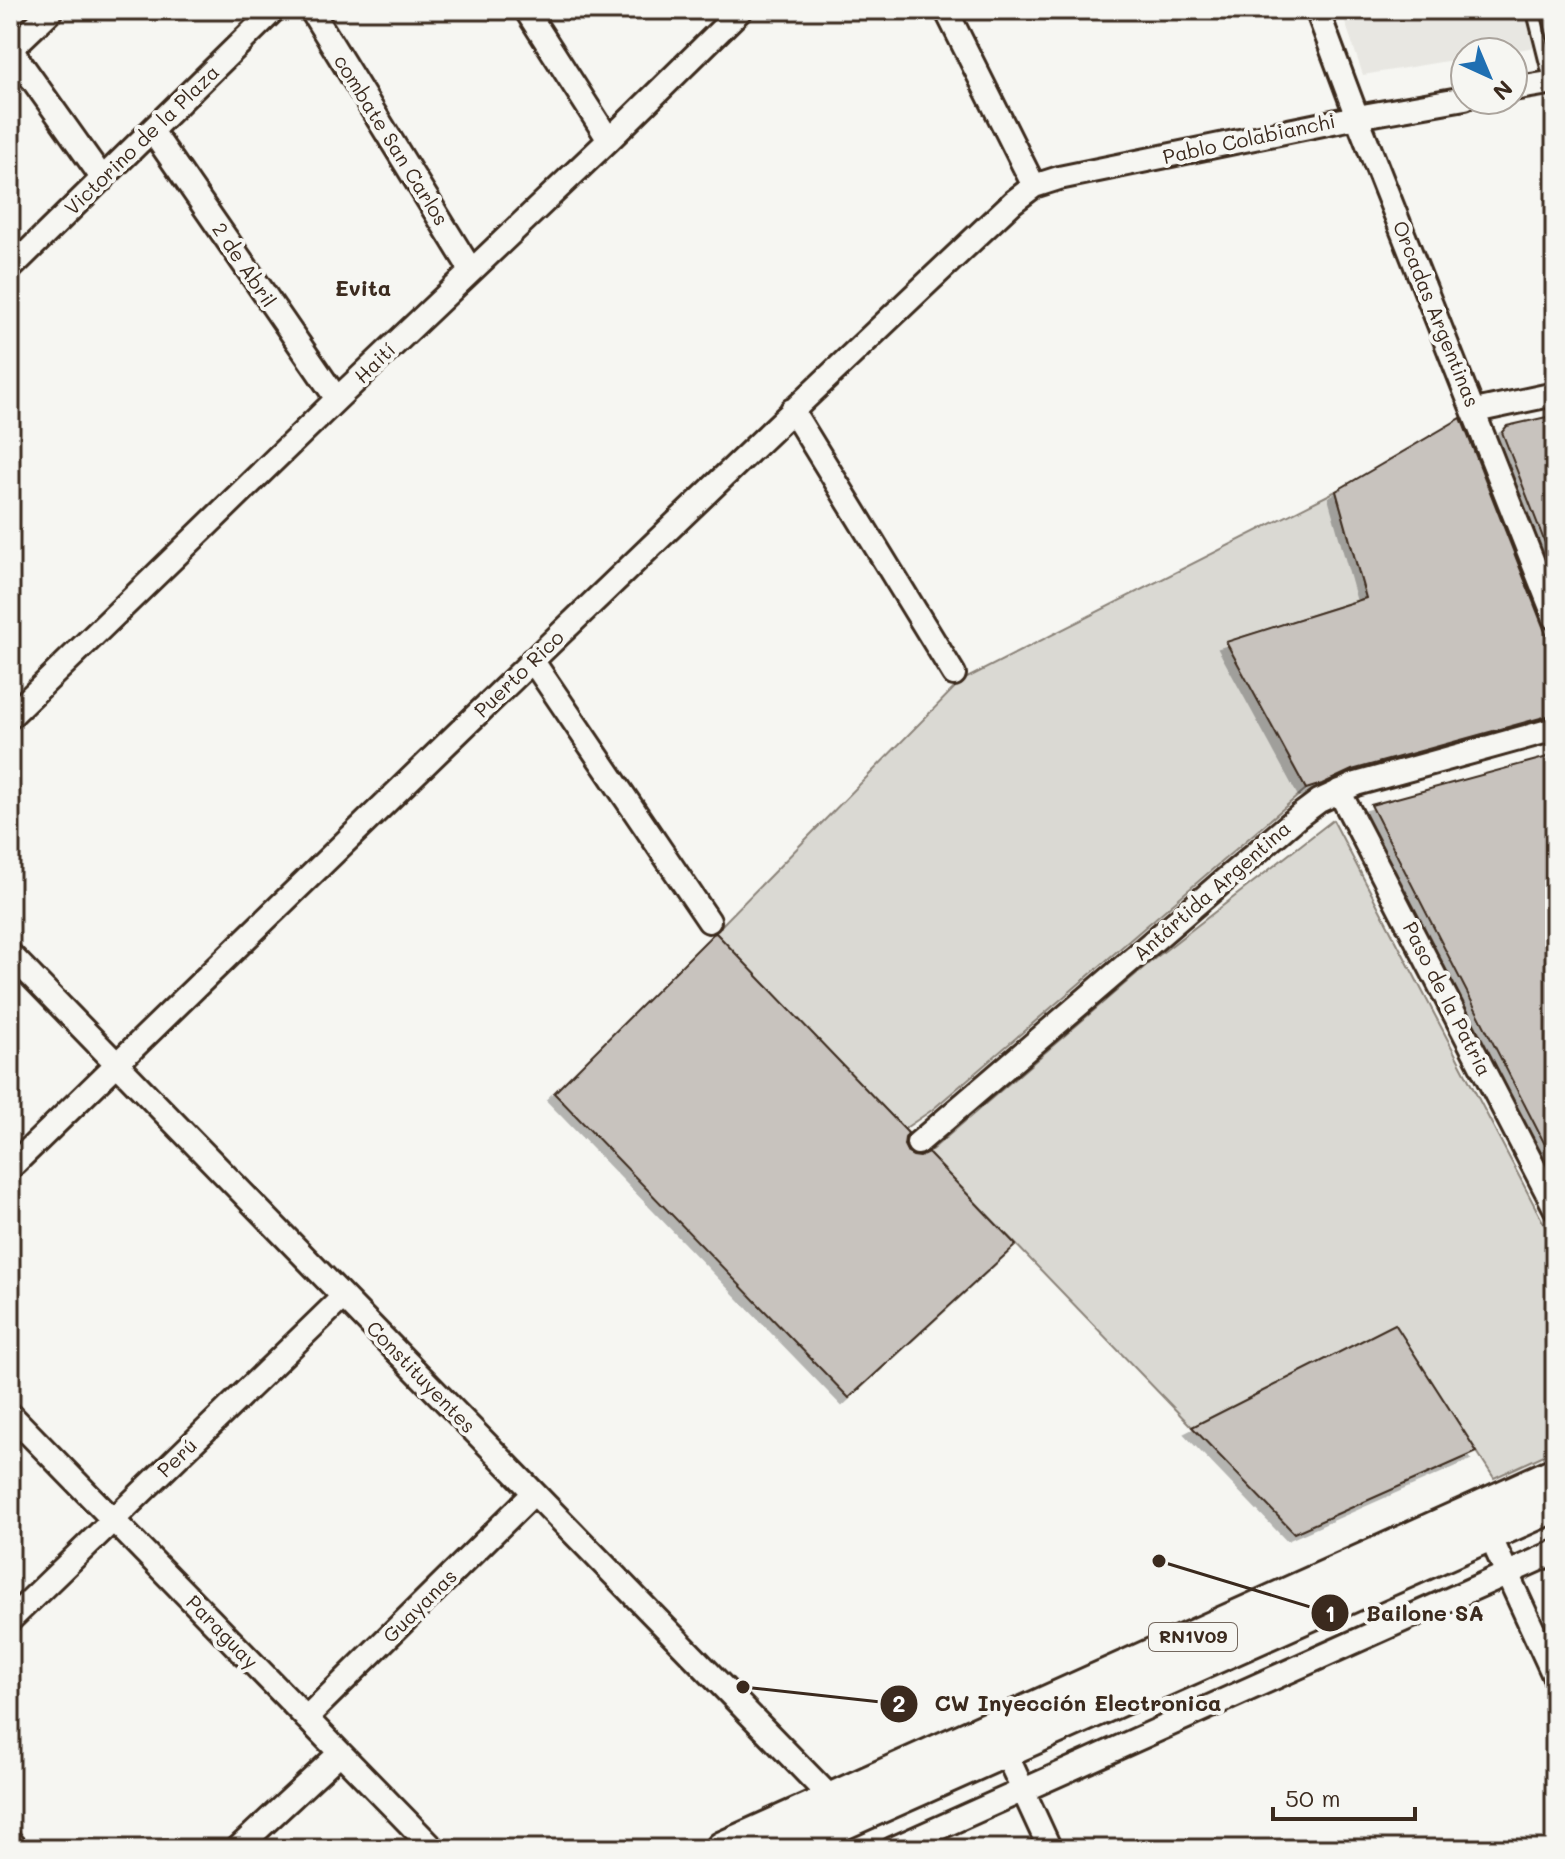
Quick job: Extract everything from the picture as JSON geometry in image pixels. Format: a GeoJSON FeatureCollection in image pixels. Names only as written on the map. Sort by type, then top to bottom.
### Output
{"type":"FeatureCollection","features":[{"type":"Feature","properties":{"kind":"main road","name":"RN1V09"},"geometry":{"type":"LineString","coordinates":[[723,1849],[1555,1475]]}},
{"type":"Feature","properties":{"kind":"main road","name":"RN1V09"},"geometry":{"type":"LineString","coordinates":[[782,1849],[1555,1504]]}},
{"type":"Feature","properties":{"kind":"street"},"geometry":{"type":"LineString","coordinates":[[52,10],[10,49],[103,179]]}},
{"type":"Feature","properties":{"kind":"street","name":"Victorino de la Plaza"},"geometry":{"type":"LineString","coordinates":[[10,269],[274,10]]}},
{"type":"Feature","properties":{"kind":"street","name":"combate San Carlos"},"geometry":{"type":"LineString","coordinates":[[311,10],[471,270]]}},
{"type":"Feature","properties":{"kind":"street"},"geometry":{"type":"LineString","coordinates":[[526,10],[609,140]]}},
{"type":"Feature","properties":{"kind":"street"},"geometry":{"type":"LineString","coordinates":[[946,10],[1034,186]]}},
{"type":"Feature","properties":{"kind":"street","name":"Orcadas Argentinas"},"geometry":{"type":"LineString","coordinates":[[1317,10],[1555,618]]}},
{"type":"Feature","properties":{"kind":"street","name":"Haití"},"geometry":{"type":"LineString","coordinates":[[10,717],[609,140],[738,11]]}},
{"type":"Feature","properties":{"kind":"street"},"geometry":{"type":"LineString","coordinates":[[1529,86],[1553,82]]}},
{"type":"Feature","properties":{"kind":"street","name":"Pablo Colabianchi"},"geometry":{"type":"LineString","coordinates":[[1034,186],[1074,175],[1449,101]]}},
{"type":"Feature","properties":{"kind":"street","name":"2 de Abril"},"geometry":{"type":"LineString","coordinates":[[152,131],[337,399]]}},
{"type":"Feature","properties":{"kind":"street","name":"Puerto Rico"},"geometry":{"type":"LineString","coordinates":[[10,1168],[792,410],[1013,202],[1034,186]]}},
{"type":"Feature","properties":{"kind":"street"},"geometry":{"type":"LineString","coordinates":[[1475,411],[1555,394]]}},
{"type":"Feature","properties":{"kind":"street"},"geometry":{"type":"LineString","coordinates":[[792,410],[954,674]]}},
{"type":"Feature","properties":{"kind":"street"},"geometry":{"type":"LineString","coordinates":[[532,660],[709,921]]}},
{"type":"Feature","properties":{"kind":"street","name":"Antártida Argentina"},"geometry":{"type":"LineString","coordinates":[[918,1143],[1319,801],[1356,784],[1555,729]]}},
{"type":"Feature","properties":{"kind":"street","name":"Paso de la Patria"},"geometry":{"type":"LineString","coordinates":[[1339,791],[1555,1208]]}},
{"type":"Feature","properties":{"kind":"street","name":"Constituyentes"},"geometry":{"type":"LineString","coordinates":[[10,954],[832,1799]]}},
{"type":"Feature","properties":{"kind":"street","name":"Perú"},"geometry":{"type":"LineString","coordinates":[[10,1620],[343,1297]]}},
{"type":"Feature","properties":{"kind":"street","name":"Paraguay"},"geometry":{"type":"LineString","coordinates":[[10,1414],[434,1849]]}},
{"type":"Feature","properties":{"kind":"street","name":"Guayanas"},"geometry":{"type":"LineString","coordinates":[[306,1718],[534,1493]]}},
{"type":"Feature","properties":{"kind":"street"},"geometry":{"type":"LineString","coordinates":[[1489,1534],[1555,1678]]}},
{"type":"Feature","properties":{"kind":"street"},"geometry":{"type":"LineString","coordinates":[[892,1849],[1555,1552]]}},
{"type":"Feature","properties":{"kind":"street"},"geometry":{"type":"LineString","coordinates":[[1004,1749],[1050,1849]]}},
{"type":"Feature","properties":{"kind":"street"},"geometry":{"type":"LineString","coordinates":[[237,1849],[340,1753]]}},
{"type":"Feature","properties":{"kind":"street"},"geometry":{"type":"LineString","coordinates":[[10,1841],[17,1849]]}},
{"type":"Feature","properties":{"kind":"lane"},"geometry":{"type":"LineString","coordinates":[[1533,10],[1553,82]]}},
{"type":"Feature","properties":{"kind":"shaded area"},"geometry":{"type":"Polygon","coordinates":[[[1341,10],[1555,10],[1555,44],[1529,48],[1529,36],[1449,36],[1449,61],[1363,75],[1341,10]]]}},
{"type":"Feature","properties":{"kind":"shaded area"},"geometry":{"type":"Polygon","coordinates":[[[1336,491],[1366,598],[1227,642],[1306,789],[932,1110],[904,1129],[715,932],[961,681],[1336,491]]]}},
{"type":"Feature","properties":{"kind":"shaded area"},"geometry":{"type":"Polygon","coordinates":[[[1333,820],[1555,1245],[1555,1450],[1494,1478],[1395,1324],[1192,1427],[928,1153],[1149,963],[1333,820]]]}},
{"type":"Feature","properties":{"kind":"building"},"geometry":{"type":"Polygon","coordinates":[[[1555,415],[1554,566],[1502,432],[1507,426],[1555,415]]]}},
{"type":"Feature","properties":{"kind":"building"},"geometry":{"type":"Polygon","coordinates":[[[1461,418],[1555,657],[1555,714],[1352,770],[1306,789],[1226,642],[1366,598],[1336,491],[1461,418]]]}},
{"type":"Feature","properties":{"kind":"building"},"geometry":{"type":"Polygon","coordinates":[[[1555,755],[1555,1164],[1371,805],[1555,755]]]}},
{"type":"Feature","properties":{"kind":"building"},"geometry":{"type":"Polygon","coordinates":[[[716,933],[908,1133],[904,1145],[908,1153],[920,1157],[928,1153],[1016,1245],[849,1398],[554,1093],[716,933]]]}},
{"type":"Feature","properties":{"kind":"building"},"geometry":{"type":"Polygon","coordinates":[[[1395,1324],[1477,1452],[1294,1533],[1192,1427],[1395,1324]]]}},
{"type":"Feature","properties":{"kind":"place","name":"Bailone SA"},"geometry":{"type":"Point","coordinates":[1159,1561]}},
{"type":"Feature","properties":{"kind":"place","name":"CW Inyección Electronica"},"geometry":{"type":"Point","coordinates":[743,1687]}},
{"type":"Feature","properties":{"kind":"district","name":"Evita"},"geometry":{"type":"Point","coordinates":[363,288]}}]}
